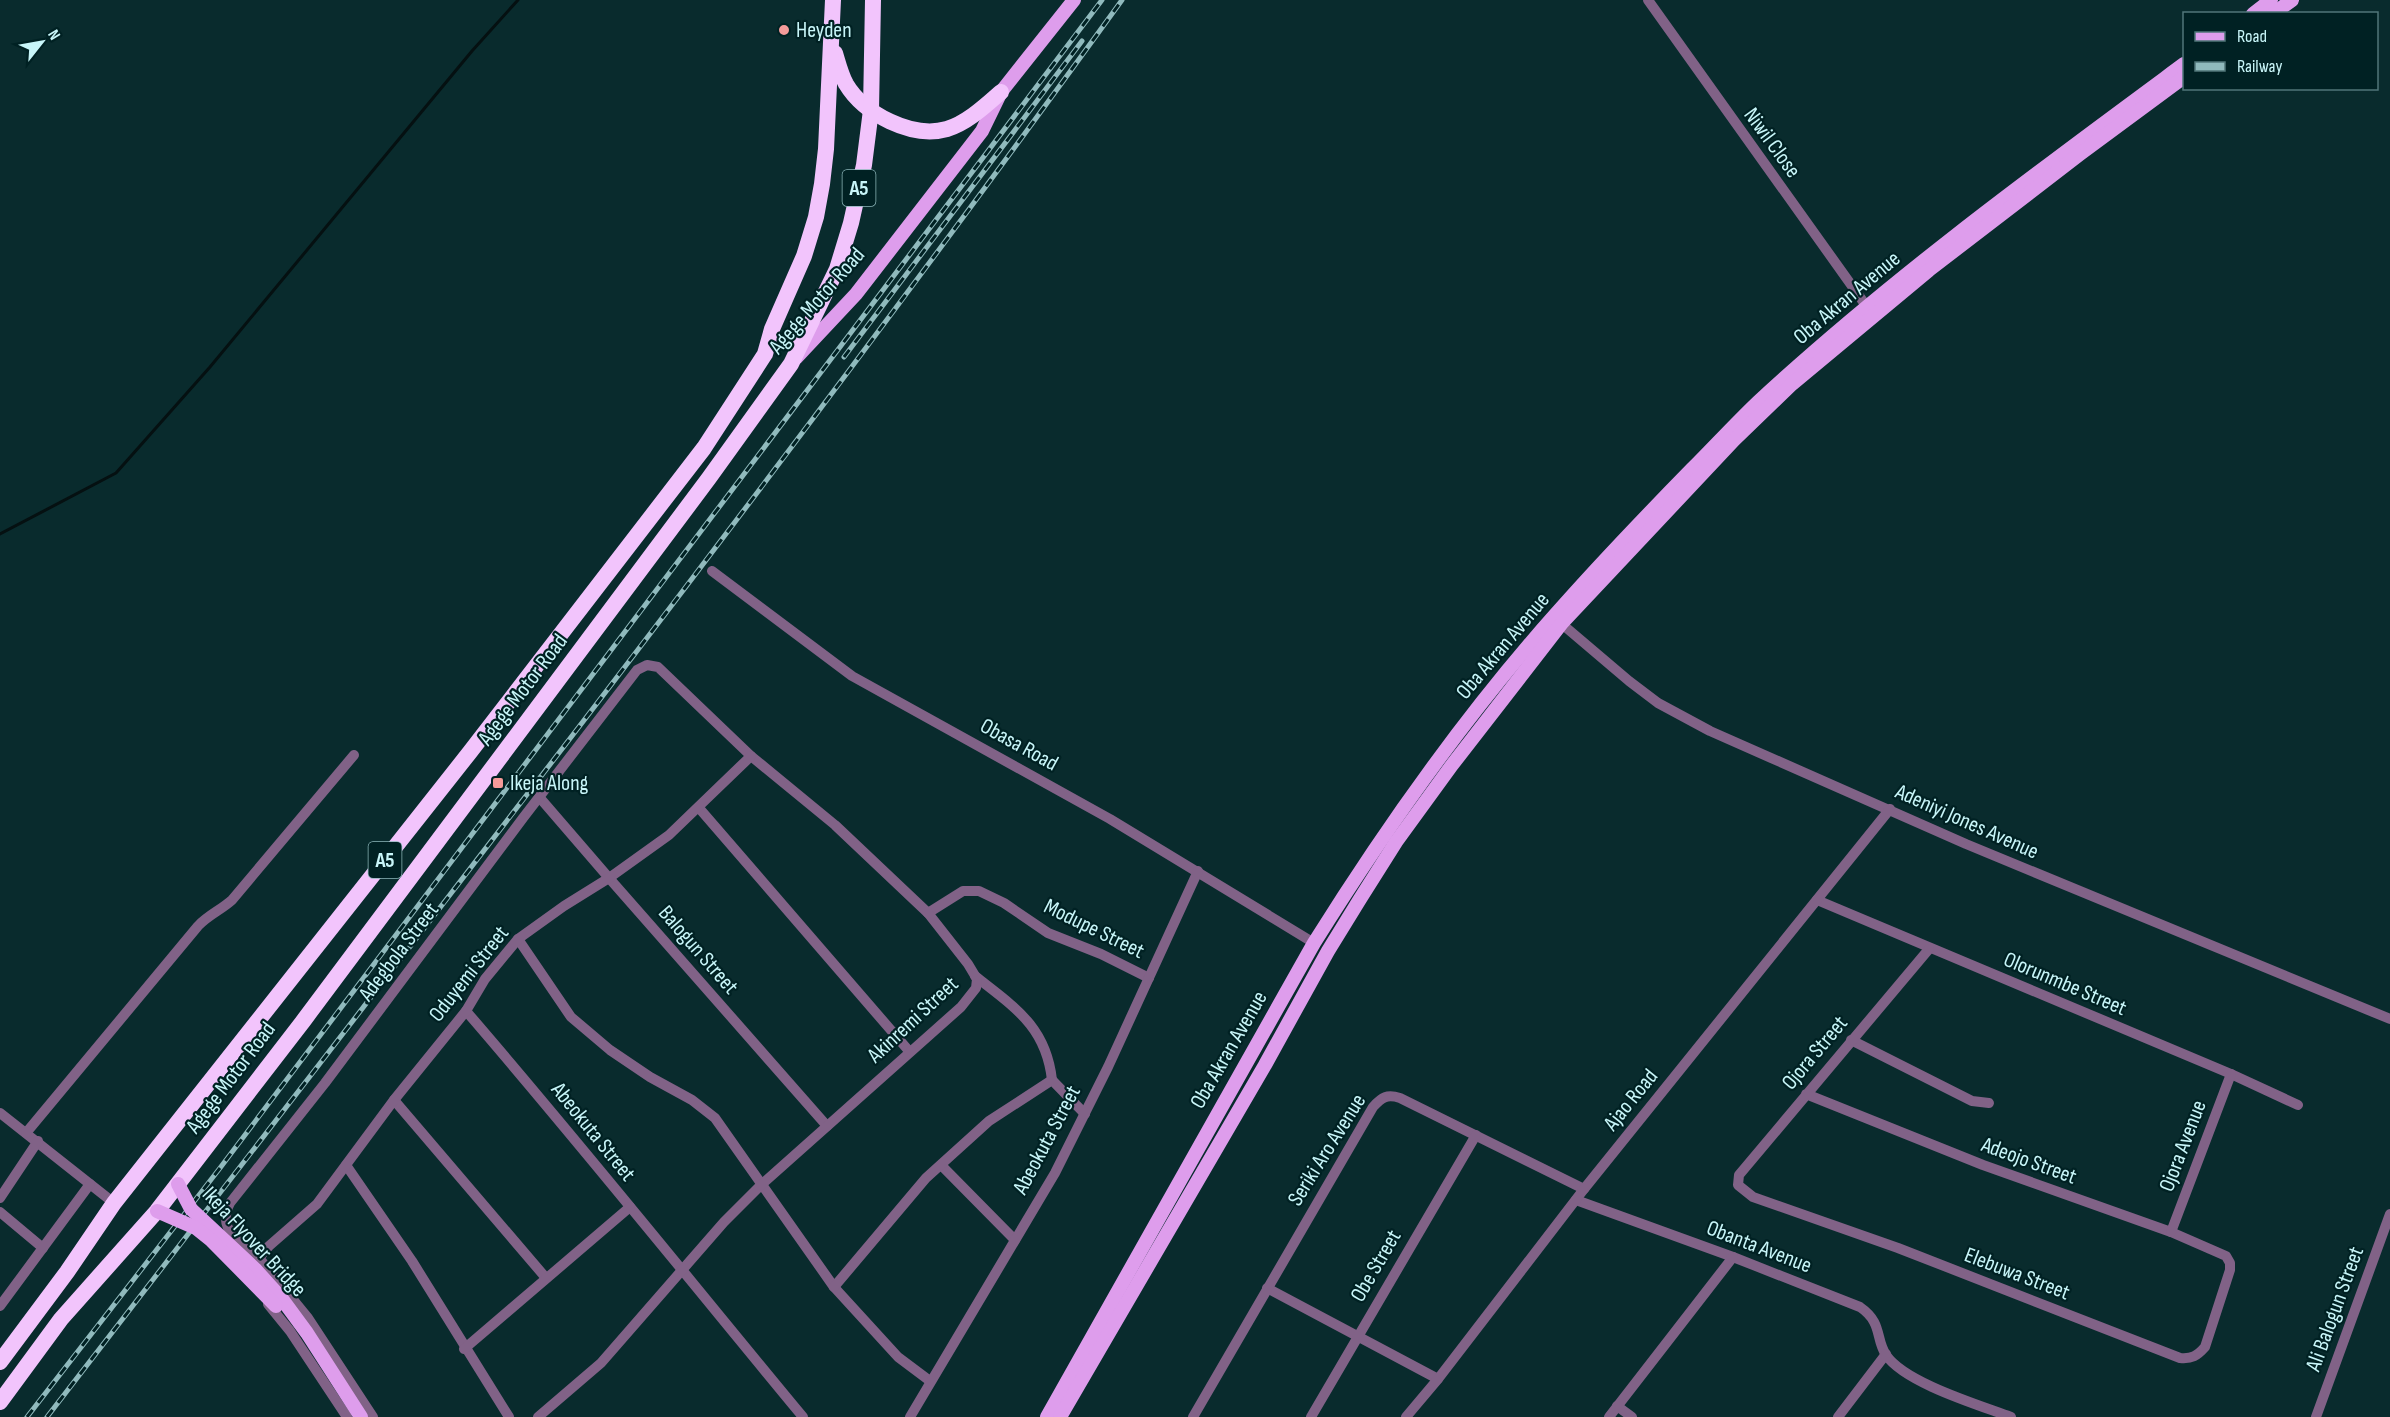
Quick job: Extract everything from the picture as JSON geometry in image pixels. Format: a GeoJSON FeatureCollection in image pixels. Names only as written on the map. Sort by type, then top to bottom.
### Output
{"type":"FeatureCollection","features":[{"type":"Feature","properties":{"kind":"highway","name":"A5"},"geometry":{"type":"LineString","coordinates":[[831,43],[833,0]]}},
{"type":"Feature","properties":{"kind":"highway","name":"A5"},"geometry":{"type":"LineString","coordinates":[[791,364],[837,269],[848,235],[864,165],[871,111],[873,0]]}},
{"type":"Feature","properties":{"kind":"highway"},"geometry":{"type":"LineString","coordinates":[[831,43],[846,84],[871,111],[893,123],[913,129],[933,131],[960,123],[1001,92]]}},
{"type":"Feature","properties":{"kind":"highway","name":"Agege Motor Road"},"geometry":{"type":"LineString","coordinates":[[0,1362],[67,1272],[114,1203],[455,771],[683,476],[704,448],[765,354],[772,329],[804,256],[816,217],[826,149],[831,43]]}},
{"type":"Feature","properties":{"kind":"highway","name":"Agege Motor Road"},"geometry":{"type":"LineString","coordinates":[[0,1402],[61,1319],[157,1211],[178,1184],[479,787],[791,364]]}},
{"type":"Feature","properties":{"kind":"main road","name":"Agege Motor Road"},"geometry":{"type":"LineString","coordinates":[[791,364],[856,294],[940,186],[982,131],[1001,92],[1074,0]]}},
{"type":"Feature","properties":{"kind":"main road"},"geometry":{"type":"LineString","coordinates":[[2256,12],[2271,0]]}},
{"type":"Feature","properties":{"kind":"main road"},"geometry":{"type":"LineString","coordinates":[[2276,12],[2292,0]]}},
{"type":"Feature","properties":{"kind":"main road","name":"Oba Akran Avenue"},"geometry":{"type":"LineString","coordinates":[[1060,1417],[1265,1065],[1328,951],[1396,842],[1557,620],[1633,528],[1756,404],[1867,307],[2066,151],[2183,65]]}},
{"type":"Feature","properties":{"kind":"main road","name":"Oba Akran Avenue"},"geometry":{"type":"LineString","coordinates":[[1047,1417],[1314,943],[1360,869],[1441,756],[1493,689],[1557,620],[1792,384],[1929,270],[2183,78]]}},
{"type":"Feature","properties":{"kind":"main road","name":"Ikeja Flyover Bridge"},"geometry":{"type":"LineString","coordinates":[[178,1184],[191,1209],[255,1269],[282,1299],[307,1333],[361,1417]]}},
{"type":"Feature","properties":{"kind":"main road","name":"Ikeja Flyover Bridge"},"geometry":{"type":"LineString","coordinates":[[157,1211],[196,1228],[227,1255],[270,1299],[302,1340],[350,1417]]}},
{"type":"Feature","properties":{"kind":"street","name":"Niwil Close"},"geometry":{"type":"LineString","coordinates":[[1647,0],[1867,307]]}},
{"type":"Feature","properties":{"kind":"street","name":"Obasa Road"},"geometry":{"type":"LineString","coordinates":[[712,571],[852,676],[1110,819],[1314,943]]}},
{"type":"Feature","properties":{"kind":"street","name":"Adeniyi Jones Avenue"},"geometry":{"type":"LineString","coordinates":[[1557,620],[1658,703],[1762,756],[1890,809],[1966,844],[2390,1019]]}},
{"type":"Feature","properties":{"kind":"street","name":"Akinremi Street"},"geometry":{"type":"LineString","coordinates":[[538,1417],[602,1363],[724,1222],[761,1185],[971,996],[976,988],[975,976],[968,964],[928,914],[836,825],[751,756],[658,667],[647,665],[637,670]]}},
{"type":"Feature","properties":{"kind":"street","name":"Adegbola Street"},"geometry":{"type":"LineString","coordinates":[[256,1257],[225,1226],[224,1214],[230,1203],[325,1083],[637,670]]}},
{"type":"Feature","properties":{"kind":"street"},"geometry":{"type":"LineString","coordinates":[[26,1133],[198,926],[206,917],[225,907],[232,900],[354,754]]}},
{"type":"Feature","properties":{"kind":"street","name":"Oduyemi Street"},"geometry":{"type":"LineString","coordinates":[[350,1417],[290,1331],[273,1309],[237,1272],[237,1268],[245,1259],[256,1257],[316,1204],[394,1100],[466,1011],[485,979],[518,939],[564,906],[609,879],[669,835],[751,756]]}},
{"type":"Feature","properties":{"kind":"street","name":"Balogun Street"},"geometry":{"type":"LineString","coordinates":[[540,798],[827,1126]]}},
{"type":"Feature","properties":{"kind":"street"},"geometry":{"type":"LineString","coordinates":[[699,808],[909,1051]]}},
{"type":"Feature","properties":{"kind":"street","name":"Ajao Road"},"geometry":{"type":"LineString","coordinates":[[1406,1417],[1438,1379],[1584,1189],[1890,809]]}},
{"type":"Feature","properties":{"kind":"street","name":"Abeokuta Street"},"geometry":{"type":"LineString","coordinates":[[910,1417],[1055,1173],[1085,1114],[1198,871]]}},
{"type":"Feature","properties":{"kind":"street","name":"Modupe Street"},"geometry":{"type":"LineString","coordinates":[[928,914],[963,891],[980,891],[1004,903],[1047,933],[1101,954],[1149,978]]}},
{"type":"Feature","properties":{"kind":"street","name":"Olorunmbe Street"},"geometry":{"type":"LineString","coordinates":[[1817,900],[2231,1074],[2298,1105]]}},
{"type":"Feature","properties":{"kind":"street"},"geometry":{"type":"LineString","coordinates":[[518,939],[571,1017],[610,1050],[707,1110],[722,1126],[834,1287],[898,1357],[930,1382]]}},
{"type":"Feature","properties":{"kind":"street","name":"Ojora Street"},"geometry":{"type":"LineString","coordinates":[[1738,1185],[1739,1175],[1929,949]]}},
{"type":"Feature","properties":{"kind":"street"},"geometry":{"type":"LineString","coordinates":[[975,976],[1015,1008],[1041,1039],[1050,1063],[1052,1080],[1085,1114]]}},
{"type":"Feature","properties":{"kind":"street","name":"Abeokuta Street"},"geometry":{"type":"LineString","coordinates":[[466,1011],[564,1123],[803,1417]]}},
{"type":"Feature","properties":{"kind":"street"},"geometry":{"type":"LineString","coordinates":[[1851,1040],[1972,1101],[1989,1103]]}},
{"type":"Feature","properties":{"kind":"street","name":"Ojora Avenue"},"geometry":{"type":"LineString","coordinates":[[2171,1233],[2231,1074]]}},
{"type":"Feature","properties":{"kind":"street"},"geometry":{"type":"LineString","coordinates":[[834,1287],[926,1178],[989,1121],[1052,1080]]}},
{"type":"Feature","properties":{"kind":"street","name":"Adeojo Street"},"geometry":{"type":"LineString","coordinates":[[1806,1094],[1983,1165],[2171,1233],[2226,1256],[2230,1263],[2230,1270]]}},
{"type":"Feature","properties":{"kind":"street","name":"Seriki Aro Avenue"},"geometry":{"type":"LineString","coordinates":[[1193,1417],[1373,1107],[1382,1098],[1391,1095],[1400,1098],[1584,1189]]}},
{"type":"Feature","properties":{"kind":"street"},"geometry":{"type":"LineString","coordinates":[[394,1100],[546,1278]]}},
{"type":"Feature","properties":{"kind":"street"},"geometry":{"type":"LineString","coordinates":[[0,1113],[114,1203]]}},
{"type":"Feature","properties":{"kind":"street","name":"Obe Street"},"geometry":{"type":"LineString","coordinates":[[1311,1417],[1476,1136]]}},
{"type":"Feature","properties":{"kind":"street"},"geometry":{"type":"LineString","coordinates":[[0,1198],[38,1141]]}},
{"type":"Feature","properties":{"kind":"street"},"geometry":{"type":"LineString","coordinates":[[346,1165],[412,1261],[464,1349],[509,1417]]}},
{"type":"Feature","properties":{"kind":"street"},"geometry":{"type":"LineString","coordinates":[[941,1165],[1015,1240]]}},
{"type":"Feature","properties":{"kind":"street"},"geometry":{"type":"LineString","coordinates":[[1,1301],[90,1184]]}},
{"type":"Feature","properties":{"kind":"street","name":"Elebuwa Street"},"geometry":{"type":"LineString","coordinates":[[1738,1185],[1753,1197],[1898,1248],[2180,1358],[2190,1359],[2198,1355],[2205,1347],[2230,1270]]}},
{"type":"Feature","properties":{"kind":"street","name":"Obanta Avenue"},"geometry":{"type":"LineString","coordinates":[[1576,1200],[1733,1257],[1860,1307],[1869,1313],[1875,1322],[1886,1354],[1916,1379],[1980,1412],[2011,1417]]}},
{"type":"Feature","properties":{"kind":"street"},"geometry":{"type":"LineString","coordinates":[[464,1349],[630,1207]]}},
{"type":"Feature","properties":{"kind":"street"},"geometry":{"type":"LineString","coordinates":[[0,1212],[43,1248]]}},
{"type":"Feature","properties":{"kind":"street","name":"Ali Balogun Street"},"geometry":{"type":"LineString","coordinates":[[2316,1417],[2390,1214]]}},
{"type":"Feature","properties":{"kind":"street"},"geometry":{"type":"LineString","coordinates":[[256,1257],[308,1318],[373,1417]]}},
{"type":"Feature","properties":{"kind":"street"},"geometry":{"type":"LineString","coordinates":[[1609,1417],[1733,1257]]}},
{"type":"Feature","properties":{"kind":"street"},"geometry":{"type":"LineString","coordinates":[[1267,1288],[1438,1379]]}},
{"type":"Feature","properties":{"kind":"street"},"geometry":{"type":"LineString","coordinates":[[1838,1417],[1886,1354]]}},
{"type":"Feature","properties":{"kind":"street"},"geometry":{"type":"LineString","coordinates":[[1617,1406],[1632,1417]]}},
{"type":"Feature","properties":{"kind":"waterway"},"geometry":{"type":"LineString","coordinates":[[0,534],[116,473],[210,367],[472,51],[518,0]]}},
{"type":"Feature","properties":{"kind":"railway"},"geometry":{"type":"LineString","coordinates":[[27,1417],[220,1168],[1102,0]]}},
{"type":"Feature","properties":{"kind":"railway"},"geometry":{"type":"LineString","coordinates":[[47,1417],[725,535],[859,358],[1122,0]]}},
{"type":"Feature","properties":{"kind":"railway"},"geometry":{"type":"LineString","coordinates":[[844,357],[1082,41]]}},
{"type":"Feature","properties":{"kind":"place","name":"Heyden"},"geometry":{"type":"Point","coordinates":[784,30]}},
{"type":"Feature","properties":{"kind":"place","name":"Ikeja Along"},"geometry":{"type":"Point","coordinates":[498,783]}}]}
